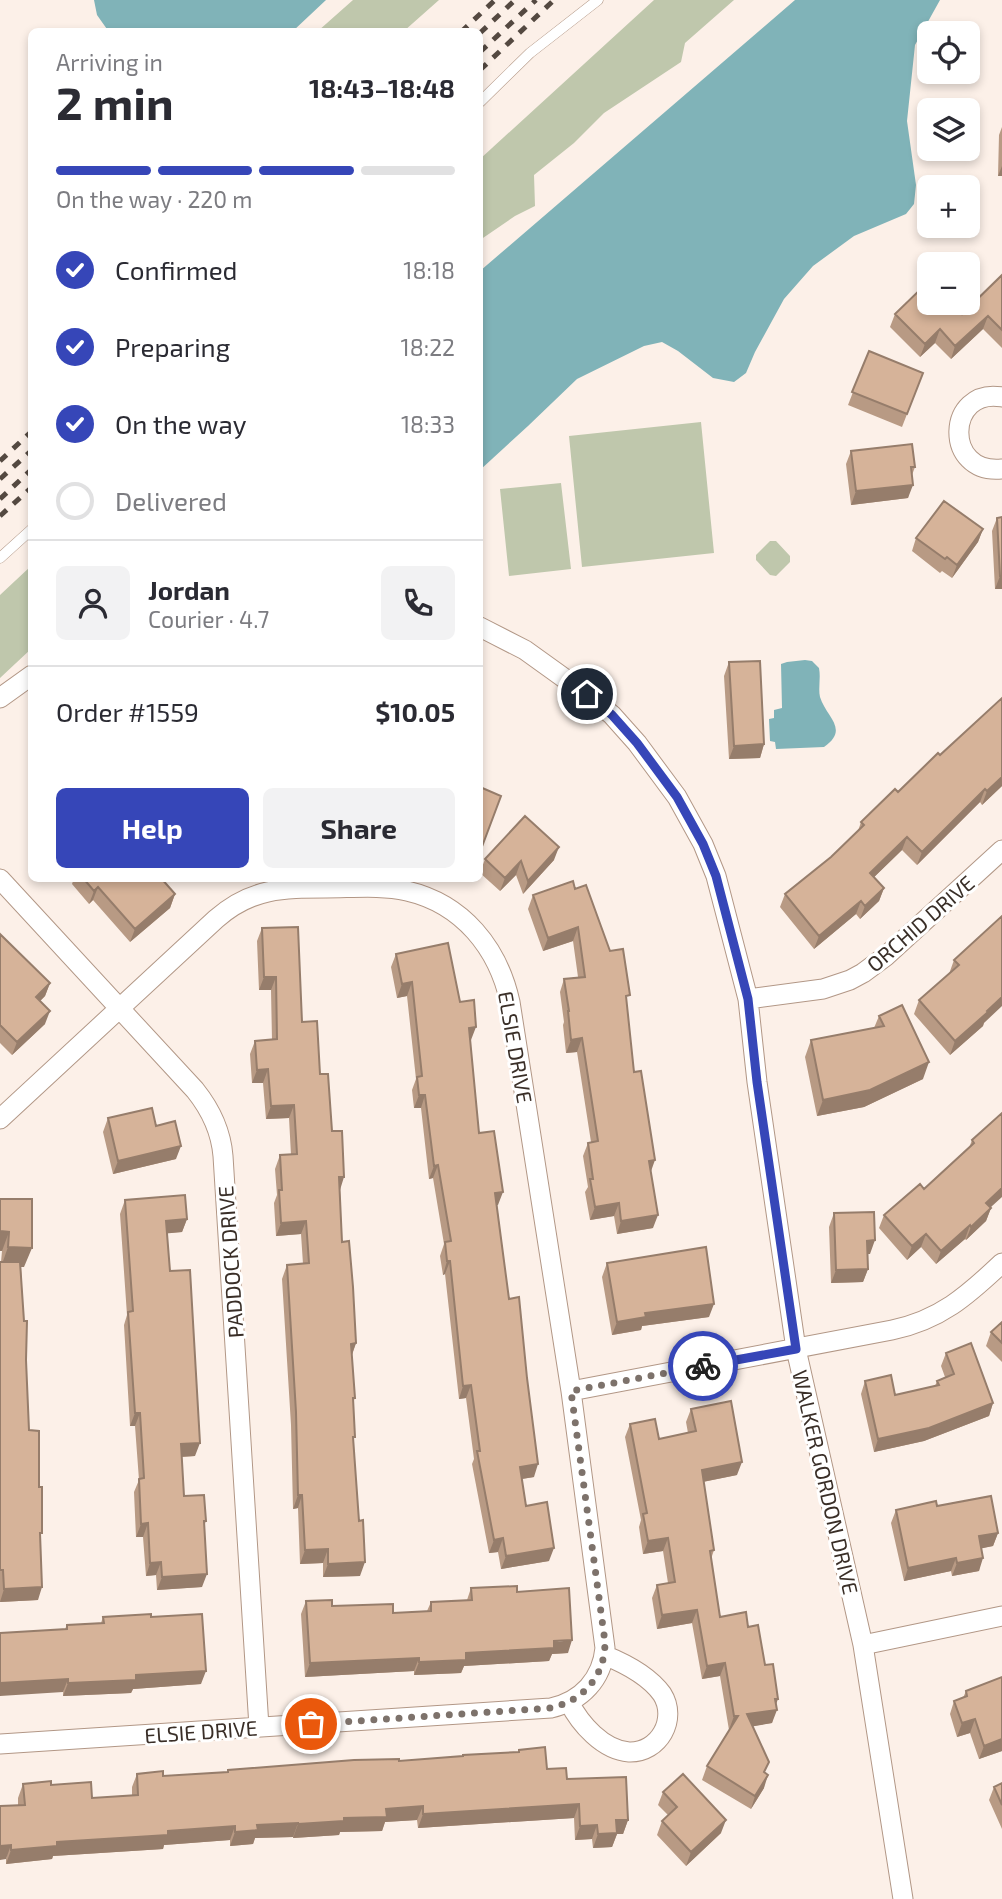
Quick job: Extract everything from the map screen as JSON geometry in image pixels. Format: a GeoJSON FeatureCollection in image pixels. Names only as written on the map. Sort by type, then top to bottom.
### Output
{"type":"FeatureCollection","features":[{"type":"Feature","properties":{"kind":"street"},"geometry":{"type":"LineString","coordinates":[[1002,397],[989,396],[975,401],[965,411],[958,431],[963,452],[973,462],[986,468],[1002,469]]}},
{"type":"Feature","properties":{"kind":"street","name":"WALKER GORDON DRIVE"},"geometry":{"type":"LineString","coordinates":[[483,628],[526,650],[612,715],[669,786],[703,844],[716,876],[748,999],[757,1082],[796,1349],[863,1645],[904,1899]]}},
{"type":"Feature","properties":{"kind":"street"},"geometry":{"type":"LineString","coordinates":[[0,698],[28,677]]}},
{"type":"Feature","properties":{"kind":"street","name":"ORCHID DRIVE"},"geometry":{"type":"LineString","coordinates":[[748,999],[823,989],[863,973],[886,956],[1002,850]]}},
{"type":"Feature","properties":{"kind":"street","name":"PADDOCK DRIVE"},"geometry":{"type":"LineString","coordinates":[[0,878],[203,1100],[215,1121],[222,1144],[259,1727]]}},
{"type":"Feature","properties":{"kind":"street","name":"ELSIE DRIVE"},"geometry":{"type":"LineString","coordinates":[[0,1119],[221,914],[238,902],[257,894],[291,888],[386,888],[428,898],[464,920],[492,952],[502,971],[508,992],[571,1391],[605,1636],[604,1655],[594,1681],[583,1693],[569,1702],[551,1708],[0,1744]]}},
{"type":"Feature","properties":{"kind":"street"},"geometry":{"type":"LineString","coordinates":[[571,1391],[892,1331],[929,1319],[962,1299],[1002,1263]]}},
{"type":"Feature","properties":{"kind":"street"},"geometry":{"type":"LineString","coordinates":[[863,1645],[1002,1616]]}},
{"type":"Feature","properties":{"kind":"street"},"geometry":{"type":"LineString","coordinates":[[569,1702],[586,1727],[615,1749],[637,1751],[650,1746],[661,1736],[668,1716],[662,1695],[647,1679],[604,1655]]}},
{"type":"Feature","properties":{"kind":"lane"},"geometry":{"type":"LineString","coordinates":[[483,99],[530,53],[598,0]]}},
{"type":"Feature","properties":{"kind":"lane"},"geometry":{"type":"LineString","coordinates":[[0,558],[28,532]]}},
{"type":"Feature","properties":{"kind":"green space"},"geometry":{"type":"Polygon","coordinates":[[[353,0],[439,0],[407,28],[321,28],[353,0]]]}},
{"type":"Feature","properties":{"kind":"green space"},"geometry":{"type":"Polygon","coordinates":[[[654,0],[734,0],[685,43],[681,62],[604,113],[574,143],[534,175],[535,206],[483,238],[483,156],[654,0]]]}},
{"type":"Feature","properties":{"kind":"green space"},"geometry":{"type":"Polygon","coordinates":[[[701,422],[714,553],[582,567],[569,436],[701,422]]]}},
{"type":"Feature","properties":{"kind":"green space"},"geometry":{"type":"Polygon","coordinates":[[[561,483],[571,569],[509,576],[500,489],[561,483]]]}},
{"type":"Feature","properties":{"kind":"green space"},"geometry":{"type":"Polygon","coordinates":[[[770,541],[776,541],[790,556],[790,562],[776,576],[770,575],[756,560],[756,555],[770,541]]]}},
{"type":"Feature","properties":{"kind":"green space"},"geometry":{"type":"Polygon","coordinates":[[[28,569],[28,652],[0,678],[0,595],[28,569]]]}},
{"type":"Feature","properties":{"kind":"water"},"geometry":{"type":"Polygon","coordinates":[[[94,0],[326,0],[296,28],[106,28],[97,15],[94,0]]]}},
{"type":"Feature","properties":{"kind":"water"},"geometry":{"type":"Polygon","coordinates":[[[795,0],[940,0],[928,21],[917,21],[907,121],[916,185],[914,204],[906,214],[854,236],[813,266],[784,299],[746,373],[734,382],[713,378],[662,342],[644,346],[577,379],[483,467],[483,268],[795,0]]]}},
{"type":"Feature","properties":{"kind":"water"},"geometry":{"type":"Polygon","coordinates":[[[812,661],[819,668],[820,697],[834,723],[835,734],[832,741],[824,747],[776,749],[775,742],[770,741],[769,719],[774,718],[774,710],[782,708],[781,664],[812,661]]]}},
{"type":"Feature","properties":{"kind":"building"},"geometry":{"type":"Polygon","coordinates":[[[1002,275],[1002,330],[988,316],[955,346],[940,329],[925,344],[895,314],[917,293],[917,315],[980,315],[980,296],[1002,275]]]}},
{"type":"Feature","properties":{"kind":"building"},"geometry":{"type":"Polygon","coordinates":[[[869,351],[923,373],[907,414],[852,392],[869,351]]]}},
{"type":"Feature","properties":{"kind":"building"},"geometry":{"type":"Polygon","coordinates":[[[912,444],[915,467],[911,467],[913,485],[856,491],[851,451],[912,444]]]}},
{"type":"Feature","properties":{"kind":"building"},"geometry":{"type":"Polygon","coordinates":[[[944,501],[983,529],[957,565],[916,538],[944,501]]]}},
{"type":"Feature","properties":{"kind":"building"},"geometry":{"type":"Polygon","coordinates":[[[1002,517],[1002,576],[1000,576],[997,518],[1002,517]]]}},
{"type":"Feature","properties":{"kind":"building"},"geometry":{"type":"Polygon","coordinates":[[[760,661],[764,744],[734,746],[729,662],[760,661]]]}},
{"type":"Feature","properties":{"kind":"building"},"geometry":{"type":"Polygon","coordinates":[[[1002,698],[1002,777],[987,791],[985,789],[922,852],[907,837],[870,873],[884,888],[865,906],[861,901],[819,936],[785,894],[831,857],[864,825],[861,822],[895,789],[898,792],[938,753],[940,755],[1002,698]]]}},
{"type":"Feature","properties":{"kind":"building"},"geometry":{"type":"Polygon","coordinates":[[[483,788],[501,796],[483,844],[483,788]]]}},
{"type":"Feature","properties":{"kind":"building"},"geometry":{"type":"Polygon","coordinates":[[[525,816],[559,847],[528,881],[521,861],[505,878],[485,859],[525,816]]]}},
{"type":"Feature","properties":{"kind":"building"},"geometry":{"type":"Polygon","coordinates":[[[573,881],[575,889],[586,885],[610,951],[623,949],[630,995],[626,996],[634,1072],[641,1071],[655,1160],[649,1161],[658,1215],[621,1221],[619,1203],[595,1207],[588,1143],[598,1141],[582,1038],[571,1040],[564,979],[585,977],[578,927],[548,938],[533,895],[573,881]]]}},
{"type":"Feature","properties":{"kind":"building"},"geometry":{"type":"Polygon","coordinates":[[[86,882],[164,882],[175,894],[135,929],[98,887],[94,891],[86,882]]]}},
{"type":"Feature","properties":{"kind":"building"},"geometry":{"type":"Polygon","coordinates":[[[1002,916],[1002,997],[955,1041],[919,1000],[959,965],[954,960],[1002,916]]]}},
{"type":"Feature","properties":{"kind":"building"},"geometry":{"type":"Polygon","coordinates":[[[298,927],[302,1022],[317,1021],[320,1074],[328,1074],[332,1131],[342,1131],[344,1177],[339,1177],[342,1242],[349,1241],[353,1287],[356,1343],[351,1344],[355,1398],[353,1437],[365,1562],[328,1564],[328,1549],[305,1550],[302,1495],[298,1495],[287,1265],[309,1263],[306,1221],[281,1223],[280,1155],[297,1154],[294,1105],[271,1106],[268,1069],[257,1070],[255,1041],[277,1039],[276,977],[264,977],[262,928],[298,927]]]}},
{"type":"Feature","properties":{"kind":"building"},"geometry":{"type":"Polygon","coordinates":[[[0,934],[50,983],[36,997],[50,1011],[17,1042],[0,1025],[0,934]]]}},
{"type":"Feature","properties":{"kind":"building"},"geometry":{"type":"Polygon","coordinates":[[[448,943],[460,1002],[474,1000],[476,1027],[469,1028],[479,1133],[494,1131],[503,1192],[495,1193],[509,1299],[519,1297],[538,1464],[520,1467],[526,1506],[547,1502],[554,1548],[506,1556],[503,1538],[494,1540],[477,1451],[480,1451],[471,1385],[463,1386],[450,1261],[447,1261],[445,1242],[451,1241],[438,1165],[434,1166],[425,1095],[419,1095],[417,1077],[422,1076],[412,982],[402,984],[396,954],[448,943]]]}},
{"type":"Feature","properties":{"kind":"building"},"geometry":{"type":"Polygon","coordinates":[[[902,1005],[929,1062],[870,1090],[823,1100],[811,1040],[884,1026],[879,1016],[902,1005]]]}},
{"type":"Feature","properties":{"kind":"building"},"geometry":{"type":"Polygon","coordinates":[[[152,1108],[156,1126],[175,1121],[181,1146],[118,1161],[108,1118],[152,1108]]]}},
{"type":"Feature","properties":{"kind":"building"},"geometry":{"type":"Polygon","coordinates":[[[1002,1113],[1002,1188],[986,1203],[991,1208],[941,1251],[926,1234],[912,1246],[884,1215],[920,1184],[924,1189],[1002,1113]]]}},
{"type":"Feature","properties":{"kind":"building"},"geometry":{"type":"Polygon","coordinates":[[[185,1195],[187,1219],[166,1221],[170,1271],[190,1270],[200,1443],[181,1444],[184,1496],[204,1495],[207,1574],[162,1577],[161,1562],[150,1563],[148,1523],[141,1524],[139,1479],[144,1478],[140,1413],[135,1413],[128,1312],[133,1311],[125,1200],[185,1195]]]}},
{"type":"Feature","properties":{"kind":"building"},"geometry":{"type":"Polygon","coordinates":[[[0,1199],[32,1199],[32,1248],[8,1247],[9,1232],[0,1231],[0,1199]]]}},
{"type":"Feature","properties":{"kind":"building"},"geometry":{"type":"Polygon","coordinates":[[[874,1212],[875,1240],[867,1241],[868,1269],[836,1270],[834,1213],[874,1212]]]}},
{"type":"Feature","properties":{"kind":"building"},"geometry":{"type":"Polygon","coordinates":[[[706,1247],[714,1304],[645,1313],[646,1317],[617,1322],[607,1263],[706,1247]]]}},
{"type":"Feature","properties":{"kind":"building"},"geometry":{"type":"Polygon","coordinates":[[[0,1262],[20,1262],[24,1321],[27,1321],[29,1430],[39,1431],[42,1587],[4,1589],[3,1570],[0,1570],[0,1262]]]}},
{"type":"Feature","properties":{"kind":"building"},"geometry":{"type":"Polygon","coordinates":[[[1002,1322],[1002,1343],[991,1332],[1002,1322]]]}},
{"type":"Feature","properties":{"kind":"building"},"geometry":{"type":"Polygon","coordinates":[[[971,1343],[993,1403],[929,1428],[878,1439],[865,1381],[891,1375],[895,1395],[939,1385],[937,1381],[954,1374],[946,1353],[971,1343]]]}},
{"type":"Feature","properties":{"kind":"building"},"geometry":{"type":"Polygon","coordinates":[[[731,1401],[742,1462],[702,1470],[714,1550],[710,1551],[720,1617],[746,1612],[748,1627],[758,1625],[765,1665],[773,1664],[777,1710],[747,1714],[769,1762],[764,1772],[768,1775],[755,1796],[707,1766],[738,1716],[734,1716],[725,1663],[707,1666],[697,1610],[662,1615],[657,1585],[675,1582],[668,1538],[648,1541],[643,1514],[647,1513],[630,1424],[655,1419],[659,1439],[696,1431],[691,1409],[731,1401]]]}},
{"type":"Feature","properties":{"kind":"building"},"geometry":{"type":"Polygon","coordinates":[[[991,1496],[998,1533],[979,1536],[983,1558],[957,1563],[956,1558],[908,1568],[896,1510],[936,1501],[937,1506],[991,1496]]]}},
{"type":"Feature","properties":{"kind":"building"},"geometry":{"type":"Polygon","coordinates":[[[517,1586],[517,1592],[569,1588],[572,1640],[554,1641],[554,1648],[466,1653],[466,1660],[419,1662],[419,1658],[310,1663],[306,1601],[332,1600],[332,1606],[393,1604],[393,1613],[431,1611],[431,1602],[472,1600],[471,1588],[517,1586]]]}},
{"type":"Feature","properties":{"kind":"building"},"geometry":{"type":"Polygon","coordinates":[[[151,1614],[151,1617],[202,1614],[206,1671],[136,1675],[136,1680],[68,1683],[68,1679],[0,1683],[0,1633],[67,1629],[67,1625],[104,1623],[103,1617],[151,1614]]]}},
{"type":"Feature","properties":{"kind":"building"},"geometry":{"type":"Polygon","coordinates":[[[1002,1677],[1002,1739],[984,1746],[975,1719],[962,1723],[954,1701],[967,1696],[966,1691],[1002,1677]]]}},
{"type":"Feature","properties":{"kind":"building"},"geometry":{"type":"Polygon","coordinates":[[[545,1747],[547,1769],[566,1768],[567,1779],[626,1777],[628,1820],[616,1820],[617,1833],[598,1834],[597,1825],[580,1826],[579,1804],[423,1814],[423,1806],[386,1809],[387,1817],[257,1825],[258,1830],[235,1832],[235,1826],[168,1831],[168,1835],[57,1842],[57,1846],[11,1850],[11,1845],[0,1846],[0,1806],[25,1805],[23,1784],[51,1781],[51,1785],[91,1782],[92,1798],[138,1795],[137,1774],[163,1771],[163,1776],[354,1760],[399,1761],[519,1752],[545,1747]]]}},
{"type":"Feature","properties":{"kind":"building"},"geometry":{"type":"Polygon","coordinates":[[[683,1774],[726,1820],[691,1852],[662,1821],[677,1807],[663,1792],[683,1774]]]}},
{"type":"Feature","properties":{"kind":"building"},"geometry":{"type":"Polygon","coordinates":[[[1002,1783],[1002,1805],[994,1787],[1002,1783]]]}},
{"type":"Feature","properties":{"kind":"railway"},"geometry":{"type":"LineString","coordinates":[[465,28],[495,0]]}},
{"type":"Feature","properties":{"kind":"railway"},"geometry":{"type":"LineString","coordinates":[[483,30],[515,0]]}},
{"type":"Feature","properties":{"kind":"railway"},"geometry":{"type":"LineString","coordinates":[[483,49],[536,0]]}},
{"type":"Feature","properties":{"kind":"railway"},"geometry":{"type":"LineString","coordinates":[[483,67],[554,0]]}},
{"type":"Feature","properties":{"kind":"railway"},"geometry":{"type":"LineString","coordinates":[[0,461],[28,435]]}},
{"type":"Feature","properties":{"kind":"railway"},"geometry":{"type":"LineString","coordinates":[[0,479],[28,454]]}},
{"type":"Feature","properties":{"kind":"railway"},"geometry":{"type":"LineString","coordinates":[[0,499],[28,473]]}},
{"type":"Feature","properties":{"kind":"railway"},"geometry":{"type":"LineString","coordinates":[[0,516],[28,491]]}},
{"type":"Feature","properties":{"kind":"way so far"},"geometry":{"type":"LineString","coordinates":[[311,1724],[551,1708],[569,1702],[583,1693],[600,1670],[605,1642],[571,1391],[703,1366]]}},
{"type":"Feature","properties":{"kind":"route"},"geometry":{"type":"LineString","coordinates":[[587,694],[612,715],[637,743],[677,797],[703,844],[716,876],[748,999],[757,1082],[796,1349],[703,1366]]}}]}
